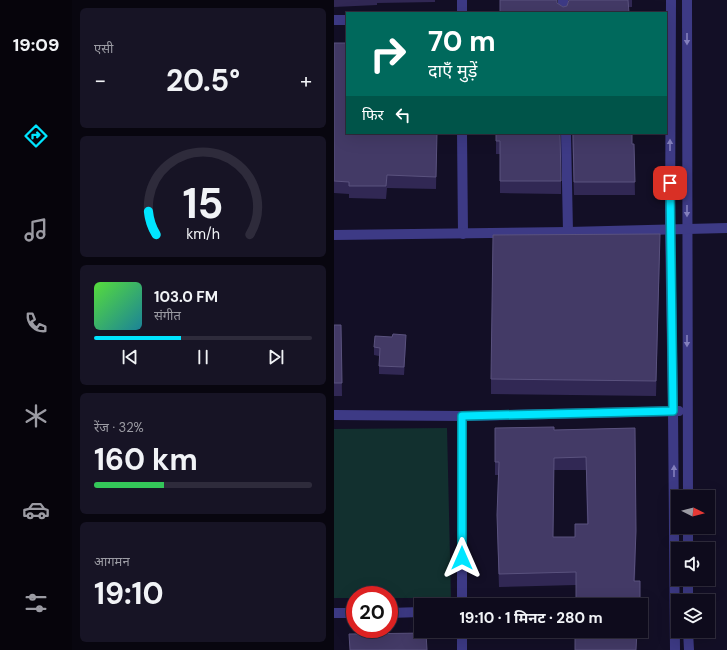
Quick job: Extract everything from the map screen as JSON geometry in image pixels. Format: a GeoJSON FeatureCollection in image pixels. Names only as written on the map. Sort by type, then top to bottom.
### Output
{"type":"FeatureCollection","features":[{"type":"Feature","properties":{"kind":"street"},"geometry":{"type":"LineString","coordinates":[[462,0],[462,12]]}},
{"type":"Feature","properties":{"kind":"street"},"geometry":{"type":"LineString","coordinates":[[563,0],[563,12]]}},
{"type":"Feature","properties":{"kind":"street"},"geometry":{"type":"LineString","coordinates":[[671,0],[670,229],[673,411],[674,650]]}},
{"type":"Feature","properties":{"kind":"street"},"geometry":{"type":"LineString","coordinates":[[687,0],[688,490]]}},
{"type":"Feature","properties":{"kind":"street"},"geometry":{"type":"LineString","coordinates":[[334,20],[346,20]]}},
{"type":"Feature","properties":{"kind":"street"},"geometry":{"type":"LineString","coordinates":[[462,134],[463,234]]}},
{"type":"Feature","properties":{"kind":"street"},"geometry":{"type":"LineString","coordinates":[[566,134],[568,232]]}},
{"type":"Feature","properties":{"kind":"street"},"geometry":{"type":"LineString","coordinates":[[334,235],[463,234],[727,228]]}},
{"type":"Feature","properties":{"kind":"street"},"geometry":{"type":"LineString","coordinates":[[334,415],[462,416],[687,410]]}},
{"type":"Feature","properties":{"kind":"street"},"geometry":{"type":"LineString","coordinates":[[462,416],[462,598]]}},
{"type":"Feature","properties":{"kind":"street"},"geometry":{"type":"LineString","coordinates":[[398,612],[414,612]]}},
{"type":"Feature","properties":{"kind":"street"},"geometry":{"type":"LineString","coordinates":[[334,613],[346,613]]}},
{"type":"Feature","properties":{"kind":"street"},"geometry":{"type":"LineString","coordinates":[[462,638],[462,650]]}},
{"type":"Feature","properties":{"kind":"street"},"geometry":{"type":"LineString","coordinates":[[688,638],[688,650]]}},
{"type":"Feature","properties":{"kind":"green space"},"geometry":{"type":"Polygon","coordinates":[[[447,428],[451,598],[398,598],[398,586],[346,586],[346,598],[334,598],[334,429],[447,428]]]}},
{"type":"Feature","properties":{"kind":"building"},"geometry":{"type":"Polygon","coordinates":[[[500,0],[557,0],[557,3],[563,7],[567,6],[569,0],[628,0],[629,12],[500,12],[500,0]]]}},
{"type":"Feature","properties":{"kind":"building"},"geometry":{"type":"Polygon","coordinates":[[[334,43],[346,43],[346,134],[437,134],[436,177],[387,175],[386,186],[349,186],[349,182],[334,181],[334,43]]]}},
{"type":"Feature","properties":{"kind":"building"},"geometry":{"type":"Polygon","coordinates":[[[496,134],[560,134],[561,181],[500,181],[500,141],[496,141],[496,134]]]}},
{"type":"Feature","properties":{"kind":"building"},"geometry":{"type":"Polygon","coordinates":[[[573,134],[632,134],[632,144],[634,144],[635,182],[574,182],[573,134]]]}},
{"type":"Feature","properties":{"kind":"building"},"geometry":{"type":"Polygon","coordinates":[[[660,234],[656,381],[491,379],[493,235],[660,234]]]}},
{"type":"Feature","properties":{"kind":"building"},"geometry":{"type":"Polygon","coordinates":[[[334,325],[341,325],[342,383],[334,383],[334,325]]]}},
{"type":"Feature","properties":{"kind":"building"},"geometry":{"type":"Polygon","coordinates":[[[393,334],[406,335],[404,367],[379,366],[380,348],[374,347],[375,336],[392,337],[393,334]]]}},
{"type":"Feature","properties":{"kind":"building"},"geometry":{"type":"Polygon","coordinates":[[[554,427],[554,430],[635,428],[636,531],[634,581],[640,581],[640,598],[576,598],[576,572],[499,574],[497,515],[499,462],[495,462],[495,428],[554,427]],[[586,457],[554,458],[553,537],[575,537],[575,524],[588,524],[586,457]]]}},
{"type":"Feature","properties":{"kind":"building"},"geometry":{"type":"Polygon","coordinates":[[[398,633],[414,633],[414,638],[426,638],[427,650],[350,650],[349,638],[398,638],[398,633]]]}},
{"type":"Feature","properties":{"kind":"building"},"geometry":{"type":"Polygon","coordinates":[[[575,638],[637,638],[636,650],[575,650],[575,638]]]}},
{"type":"Feature","properties":{"kind":"route"},"geometry":{"type":"LineString","coordinates":[[462,558],[462,416],[673,411],[670,183]]}}]}
